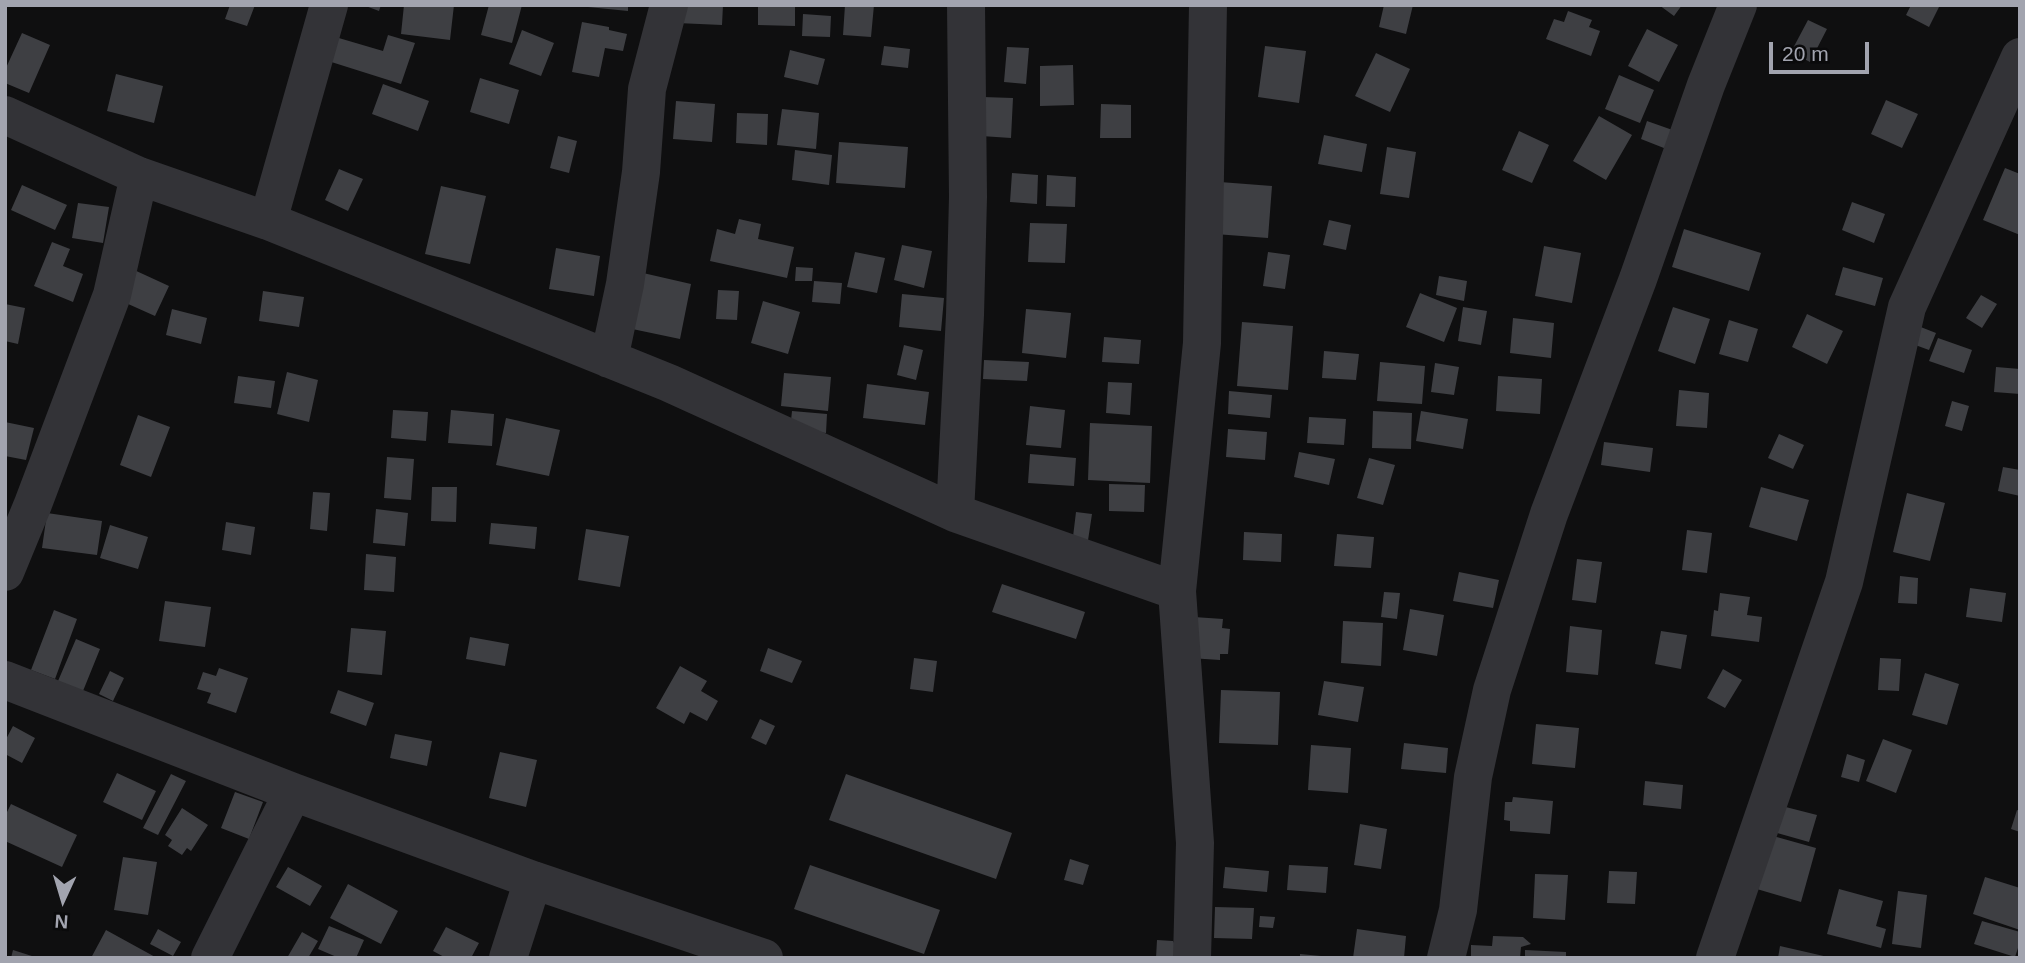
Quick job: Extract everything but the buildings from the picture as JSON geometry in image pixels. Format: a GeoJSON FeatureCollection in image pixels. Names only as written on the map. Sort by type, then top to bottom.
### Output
{"type":"FeatureCollection","features":[{"type":"Feature","properties":{"kind":"street"},"geometry":{"type":"LineString","coordinates":[[268,221],[329,5]]}},
{"type":"Feature","properties":{"kind":"street"},"geometry":{"type":"LineString","coordinates":[[609,359],[625,285],[641,172],[647,89],[669,5]]}},
{"type":"Feature","properties":{"kind":"street"},"geometry":{"type":"LineString","coordinates":[[955,513],[968,197],[967,5]]}},
{"type":"Feature","properties":{"kind":"street"},"geometry":{"type":"LineString","coordinates":[[1192,958],[1195,842],[1177,591],[1202,343],[1208,5]]}},
{"type":"Feature","properties":{"kind":"street"},"geometry":{"type":"LineString","coordinates":[[1446,958],[1458,910],[1473,777],[1492,690],[1549,514],[1638,279],[1706,85],[1738,5]]}},
{"type":"Feature","properties":{"kind":"street"},"geometry":{"type":"LineString","coordinates":[[1715,958],[1844,582],[1908,307],[2020,57]]}},
{"type":"Feature","properties":{"kind":"street"},"geometry":{"type":"LineString","coordinates":[[5,115],[139,176],[268,221],[669,383],[955,513],[1177,591]]}},
{"type":"Feature","properties":{"kind":"street"},"geometry":{"type":"LineString","coordinates":[[5,572],[111,295],[139,176]]}},
{"type":"Feature","properties":{"kind":"street"},"geometry":{"type":"LineString","coordinates":[[5,680],[293,792],[533,880],[764,958]]}},
{"type":"Feature","properties":{"kind":"street"},"geometry":{"type":"LineString","coordinates":[[210,958],[293,792]]}},
{"type":"Feature","properties":{"kind":"street"},"geometry":{"type":"LineString","coordinates":[[508,958],[533,880]]}}]}
